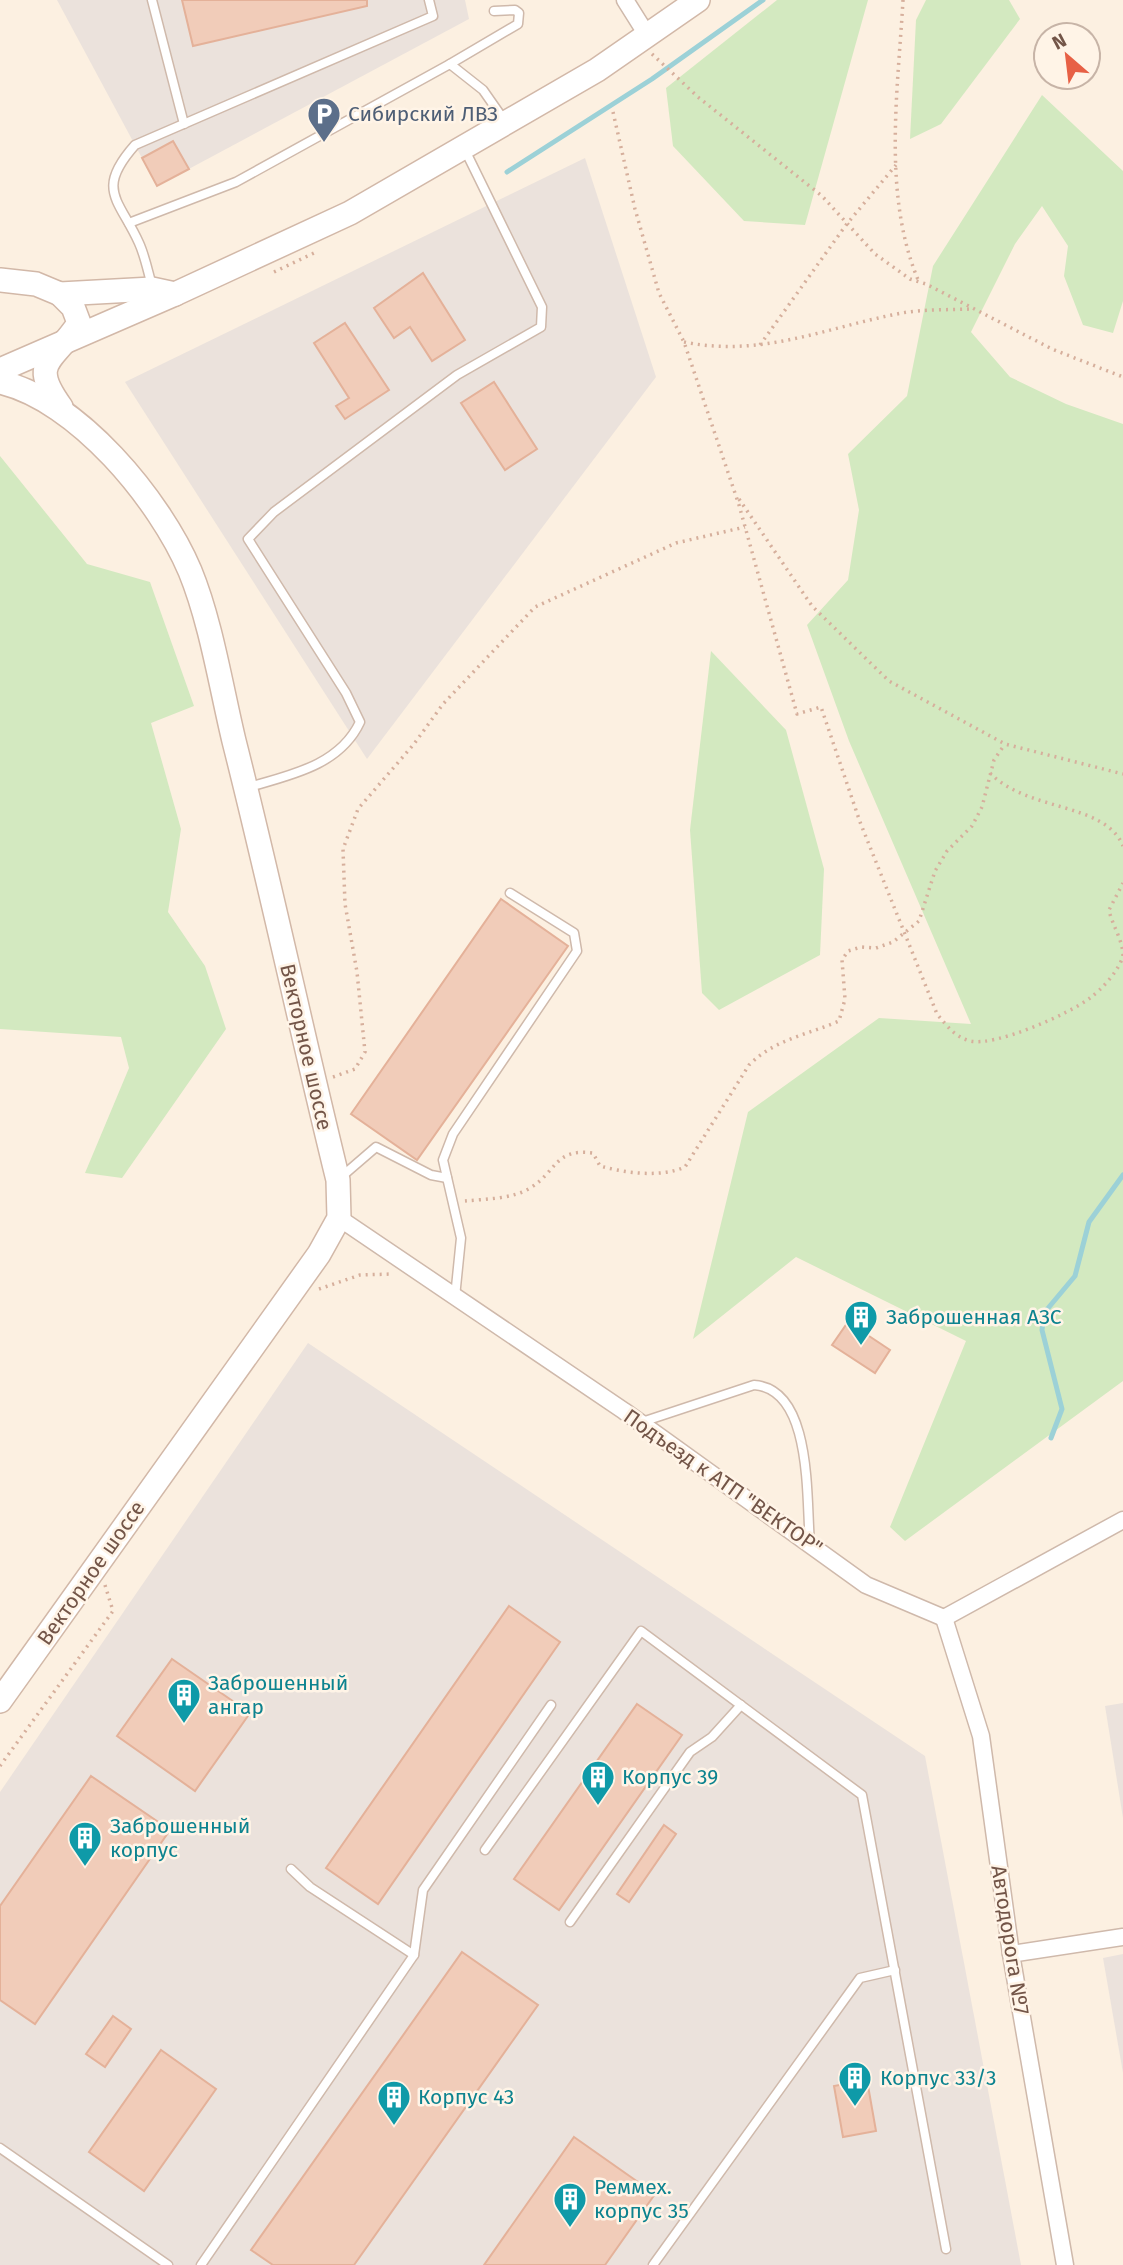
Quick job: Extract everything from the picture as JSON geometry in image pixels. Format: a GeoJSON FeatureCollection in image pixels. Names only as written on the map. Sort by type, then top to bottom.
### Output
{"type":"FeatureCollection","features":[{"type":"Feature","properties":{"kind":"main road"},"geometry":{"type":"LineString","coordinates":[[0,370],[176,294],[350,213],[597,70],[698,0]]}},
{"type":"Feature","properties":{"kind":"main road"},"geometry":{"type":"LineString","coordinates":[[0,280],[36,284],[60,293],[152,289],[176,294]]}},
{"type":"Feature","properties":{"kind":"main road"},"geometry":{"type":"LineString","coordinates":[[60,293],[72,307],[79,323],[66,343],[49,360],[44,369],[44,382],[64,412]]}},
{"type":"Feature","properties":{"kind":"main road","name":"Векторное шоссе"},"geometry":{"type":"LineString","coordinates":[[0,382],[23,390],[64,412],[105,449],[166,526],[190,572],[246,787],[338,1180],[339,1218],[320,1254],[0,1701]]}},
{"type":"Feature","properties":{"kind":"street"},"geometry":{"type":"LineString","coordinates":[[625,0],[642,38]]}},
{"type":"Feature","properties":{"kind":"street","name":"Подъезд к АТП \"ВЕКТОР\""},"geometry":{"type":"LineString","coordinates":[[339,1218],[639,1423],[866,1585],[944,1619]]}},
{"type":"Feature","properties":{"kind":"street"},"geometry":{"type":"LineString","coordinates":[[944,1619],[1123,1520]]}},
{"type":"Feature","properties":{"kind":"street","name":"Автодорога №7"},"geometry":{"type":"LineString","coordinates":[[944,1619],[981,1737],[1011,1954],[1065,2265]]}},
{"type":"Feature","properties":{"kind":"street"},"geometry":{"type":"LineString","coordinates":[[1011,1954],[1123,1937]]}},
{"type":"Feature","properties":{"kind":"lane"},"geometry":{"type":"LineString","coordinates":[[152,0],[184,124]]}},
{"type":"Feature","properties":{"kind":"lane"},"geometry":{"type":"LineString","coordinates":[[152,289],[140,245],[114,199],[113,178],[123,159],[135,145],[433,16],[429,0]]}},
{"type":"Feature","properties":{"kind":"lane"},"geometry":{"type":"LineString","coordinates":[[129,223],[209,190],[236,182],[518,24],[519,13],[515,10],[494,11]]}},
{"type":"Feature","properties":{"kind":"lane"},"geometry":{"type":"LineString","coordinates":[[450,64],[483,90],[506,123]]}},
{"type":"Feature","properties":{"kind":"lane"},"geometry":{"type":"LineString","coordinates":[[246,787],[302,772],[327,760],[354,736],[360,722],[345,692],[248,539],[274,512],[457,375],[541,327],[542,307],[463,147]]}},
{"type":"Feature","properties":{"kind":"lane"},"geometry":{"type":"LineString","coordinates":[[455,1297],[461,1238],[443,1160],[453,1134],[577,951],[574,933],[510,893]]}},
{"type":"Feature","properties":{"kind":"lane"},"geometry":{"type":"LineString","coordinates":[[338,1180],[376,1147],[431,1175],[447,1178]]}},
{"type":"Feature","properties":{"kind":"lane"},"geometry":{"type":"LineString","coordinates":[[639,1423],[754,1385],[768,1386],[778,1392],[799,1426],[810,1544]]}},
{"type":"Feature","properties":{"kind":"lane"},"geometry":{"type":"LineString","coordinates":[[485,1850],[641,1631],[862,1795],[946,2249]]}},
{"type":"Feature","properties":{"kind":"lane"},"geometry":{"type":"LineString","coordinates":[[201,2265],[414,1955],[423,1889],[551,1705]]}},
{"type":"Feature","properties":{"kind":"lane"},"geometry":{"type":"LineString","coordinates":[[570,1922],[690,1752],[712,1737],[741,1705]]}},
{"type":"Feature","properties":{"kind":"lane"},"geometry":{"type":"LineString","coordinates":[[291,1869],[310,1887],[414,1955]]}},
{"type":"Feature","properties":{"kind":"lane"},"geometry":{"type":"LineString","coordinates":[[653,2265],[860,1978],[895,1970]]}},
{"type":"Feature","properties":{"kind":"lane"},"geometry":{"type":"LineString","coordinates":[[0,2148],[168,2265]]}},
{"type":"Feature","properties":{"kind":"path"},"geometry":{"type":"LineString","coordinates":[[903,0],[898,163],[900,217],[920,282]]}},
{"type":"Feature","properties":{"kind":"path"},"geometry":{"type":"LineString","coordinates":[[642,38],[698,97],[822,196],[846,226],[875,254],[910,279],[1052,349],[1123,377]]}},
{"type":"Feature","properties":{"kind":"path"},"geometry":{"type":"LineString","coordinates":[[613,112],[635,209],[659,293],[684,342],[734,492],[797,714],[821,707],[860,822],[937,1014],[957,1036],[980,1042],[1054,1018],[1087,1001],[1103,988],[1123,956],[1121,937],[1109,910],[1123,883]]}},
{"type":"Feature","properties":{"kind":"path"},"geometry":{"type":"LineString","coordinates":[[760,345],[846,226],[898,163]]}},
{"type":"Feature","properties":{"kind":"path"},"geometry":{"type":"LineString","coordinates":[[268,275],[317,252]]}},
{"type":"Feature","properties":{"kind":"path"},"geometry":{"type":"LineString","coordinates":[[684,342],[717,349],[760,345],[904,313],[974,309]]}},
{"type":"Feature","properties":{"kind":"path"},"geometry":{"type":"LineString","coordinates":[[734,492],[812,606],[889,681],[1005,744],[1123,774]]}},
{"type":"Feature","properties":{"kind":"path"},"geometry":{"type":"LineString","coordinates":[[313,1079],[340,1077],[355,1069],[365,1052],[357,972],[345,904],[344,849],[358,809],[414,744],[443,704],[536,607],[676,543],[745,527]]}},
{"type":"Feature","properties":{"kind":"path"},"geometry":{"type":"LineString","coordinates":[[453,1202],[494,1198],[530,1188],[565,1155],[577,1151],[593,1153],[600,1166],[616,1170],[670,1173],[685,1167],[749,1065],[762,1052],[782,1041],[839,1021],[845,999],[842,960],[848,951],[861,947],[876,948],[906,934],[919,921],[934,871],[977,816],[990,774],[1005,744]]}},
{"type":"Feature","properties":{"kind":"path"},"geometry":{"type":"LineString","coordinates":[[990,774],[1004,788],[1028,799],[1089,815],[1115,832],[1123,846]]}},
{"type":"Feature","properties":{"kind":"path"},"geometry":{"type":"LineString","coordinates":[[311,1293],[360,1275],[399,1275]]}},
{"type":"Feature","properties":{"kind":"path"},"geometry":{"type":"LineString","coordinates":[[0,1766],[113,1611],[104,1581]]}},
{"type":"Feature","properties":{"kind":"shaded area"},"geometry":{"type":"Polygon","coordinates":[[[57,0],[465,0],[469,19],[157,186],[57,0]]]}},
{"type":"Feature","properties":{"kind":"shaded area"},"geometry":{"type":"Polygon","coordinates":[[[585,158],[656,377],[367,759],[125,382],[585,158]]]}},
{"type":"Feature","properties":{"kind":"shaded area"},"geometry":{"type":"Polygon","coordinates":[[[308,1343],[925,1756],[1021,2265],[0,2265],[0,1792],[308,1343]]]}},
{"type":"Feature","properties":{"kind":"shaded area"},"geometry":{"type":"Polygon","coordinates":[[[1123,1703],[1123,1818],[1105,1706],[1123,1703]]]}},
{"type":"Feature","properties":{"kind":"shaded area"},"geometry":{"type":"Polygon","coordinates":[[[1123,1954],[1123,2073],[1103,1958],[1123,1954]]]}},
{"type":"Feature","properties":{"kind":"green space"},"geometry":{"type":"Polygon","coordinates":[[[777,0],[868,0],[805,225],[744,221],[673,146],[666,88],[777,0]]]}},
{"type":"Feature","properties":{"kind":"green space"},"geometry":{"type":"Polygon","coordinates":[[[926,0],[1009,0],[1020,19],[941,124],[910,139],[916,20],[926,0]]]}},
{"type":"Feature","properties":{"kind":"green space"},"geometry":{"type":"Polygon","coordinates":[[[1042,95],[1123,171],[1123,301],[1113,333],[1083,325],[1064,276],[1068,246],[1042,206],[1015,244],[971,332],[1010,377],[1066,404],[1123,424],[1123,1381],[905,1541],[890,1527],[966,1341],[796,1257],[693,1339],[748,1112],[879,1018],[971,1024],[849,741],[807,625],[848,580],[859,510],[848,454],[907,396],[933,266],[1042,95]]]}},
{"type":"Feature","properties":{"kind":"green space"},"geometry":{"type":"Polygon","coordinates":[[[0,456],[87,564],[150,582],[194,706],[151,723],[181,829],[168,912],[205,966],[226,1029],[122,1178],[85,1173],[129,1068],[121,1037],[0,1029],[0,456]]]}},
{"type":"Feature","properties":{"kind":"green space"},"geometry":{"type":"Polygon","coordinates":[[[711,651],[786,730],[824,869],[820,955],[719,1010],[702,993],[690,830],[711,651]]]}},
{"type":"Feature","properties":{"kind":"building"},"geometry":{"type":"Polygon","coordinates":[[[182,0],[367,0],[367,6],[193,46],[182,0]]]}},
{"type":"Feature","properties":{"kind":"building"},"geometry":{"type":"Polygon","coordinates":[[[173,141],[189,169],[157,186],[142,158],[173,141]]]}},
{"type":"Feature","properties":{"kind":"building"},"geometry":{"type":"Polygon","coordinates":[[[423,273],[465,340],[432,361],[410,327],[394,338],[374,308],[423,273]]]}},
{"type":"Feature","properties":{"kind":"building"},"geometry":{"type":"Polygon","coordinates":[[[345,323],[389,390],[345,419],[336,406],[349,398],[314,343],[345,323]]]}},
{"type":"Feature","properties":{"kind":"building"},"geometry":{"type":"Polygon","coordinates":[[[494,382],[537,449],[505,470],[461,403],[494,382]]]}},
{"type":"Feature","properties":{"kind":"building"},"geometry":{"type":"Polygon","coordinates":[[[501,899],[568,946],[417,1160],[351,1114],[501,899]]]}},
{"type":"Feature","properties":{"kind":"building","name":"Заброшенная АЗС"},"geometry":{"type":"Polygon","coordinates":[[[848,1322],[890,1350],[875,1373],[832,1345],[848,1322]]]}},
{"type":"Feature","properties":{"kind":"building"},"geometry":{"type":"Polygon","coordinates":[[[509,1606],[560,1642],[378,1904],[326,1868],[509,1606]]]}},
{"type":"Feature","properties":{"kind":"building","name":"Заброшенный ангар"},"geometry":{"type":"Polygon","coordinates":[[[172,1659],[250,1713],[195,1791],[117,1736],[172,1659]]]}},
{"type":"Feature","properties":{"kind":"building","name":"Корпус 39"},"geometry":{"type":"Polygon","coordinates":[[[637,1704],[682,1735],[559,1910],[514,1879],[637,1704]]]}},
{"type":"Feature","properties":{"kind":"building","name":"Заброшенный корпус"},"geometry":{"type":"Polygon","coordinates":[[[91,1776],[170,1830],[35,2024],[0,2000],[0,1906],[91,1776]]]}},
{"type":"Feature","properties":{"kind":"building"},"geometry":{"type":"Polygon","coordinates":[[[664,1825],[676,1834],[629,1902],[617,1894],[664,1825]]]}},
{"type":"Feature","properties":{"kind":"building","name":"Корпус 43"},"geometry":{"type":"Polygon","coordinates":[[[462,1952],[538,2005],[354,2265],[273,2265],[251,2250],[462,1952]]]}},
{"type":"Feature","properties":{"kind":"building"},"geometry":{"type":"Polygon","coordinates":[[[113,2016],[131,2029],[105,2067],[86,2054],[113,2016]]]}},
{"type":"Feature","properties":{"kind":"building"},"geometry":{"type":"Polygon","coordinates":[[[161,2050],[216,2089],[144,2191],[89,2152],[161,2050]]]}},
{"type":"Feature","properties":{"kind":"building","name":"Корпус 33/3"},"geometry":{"type":"Polygon","coordinates":[[[867,2080],[876,2131],[843,2137],[834,2086],[867,2080]]]}},
{"type":"Feature","properties":{"kind":"building","name":"Реммех. корпус 35"},"geometry":{"type":"Polygon","coordinates":[[[574,2137],[655,2194],[605,2265],[484,2265],[574,2137]]]}},
{"type":"Feature","properties":{"kind":"waterway"},"geometry":{"type":"LineString","coordinates":[[507,172],[652,79],[763,0]]}},
{"type":"Feature","properties":{"kind":"waterway"},"geometry":{"type":"LineString","coordinates":[[1051,1438],[1062,1409],[1042,1330],[1044,1313],[1075,1276],[1089,1222],[1123,1175]]}},
{"type":"Feature","properties":{"kind":"place","name":"Сибирский ЛВЗ"},"geometry":{"type":"Point","coordinates":[324,144]}},
{"type":"Feature","properties":{"kind":"place","name":"Заброшенная АЗС"},"geometry":{"type":"Point","coordinates":[861,1347]}},
{"type":"Feature","properties":{"kind":"place","name":"Заброшенный ангар"},"geometry":{"type":"Point","coordinates":[184,1725]}},
{"type":"Feature","properties":{"kind":"place","name":"Корпус 39"},"geometry":{"type":"Point","coordinates":[598,1807]}},
{"type":"Feature","properties":{"kind":"place","name":"Заброшенный корпус"},"geometry":{"type":"Point","coordinates":[85,1868]}},
{"type":"Feature","properties":{"kind":"place","name":"Корпус 33/3"},"geometry":{"type":"Point","coordinates":[855,2108]}},
{"type":"Feature","properties":{"kind":"place","name":"Корпус 43"},"geometry":{"type":"Point","coordinates":[394,2127]}},
{"type":"Feature","properties":{"kind":"place","name":"Реммех. корпус 35"},"geometry":{"type":"Point","coordinates":[570,2229]}}]}
